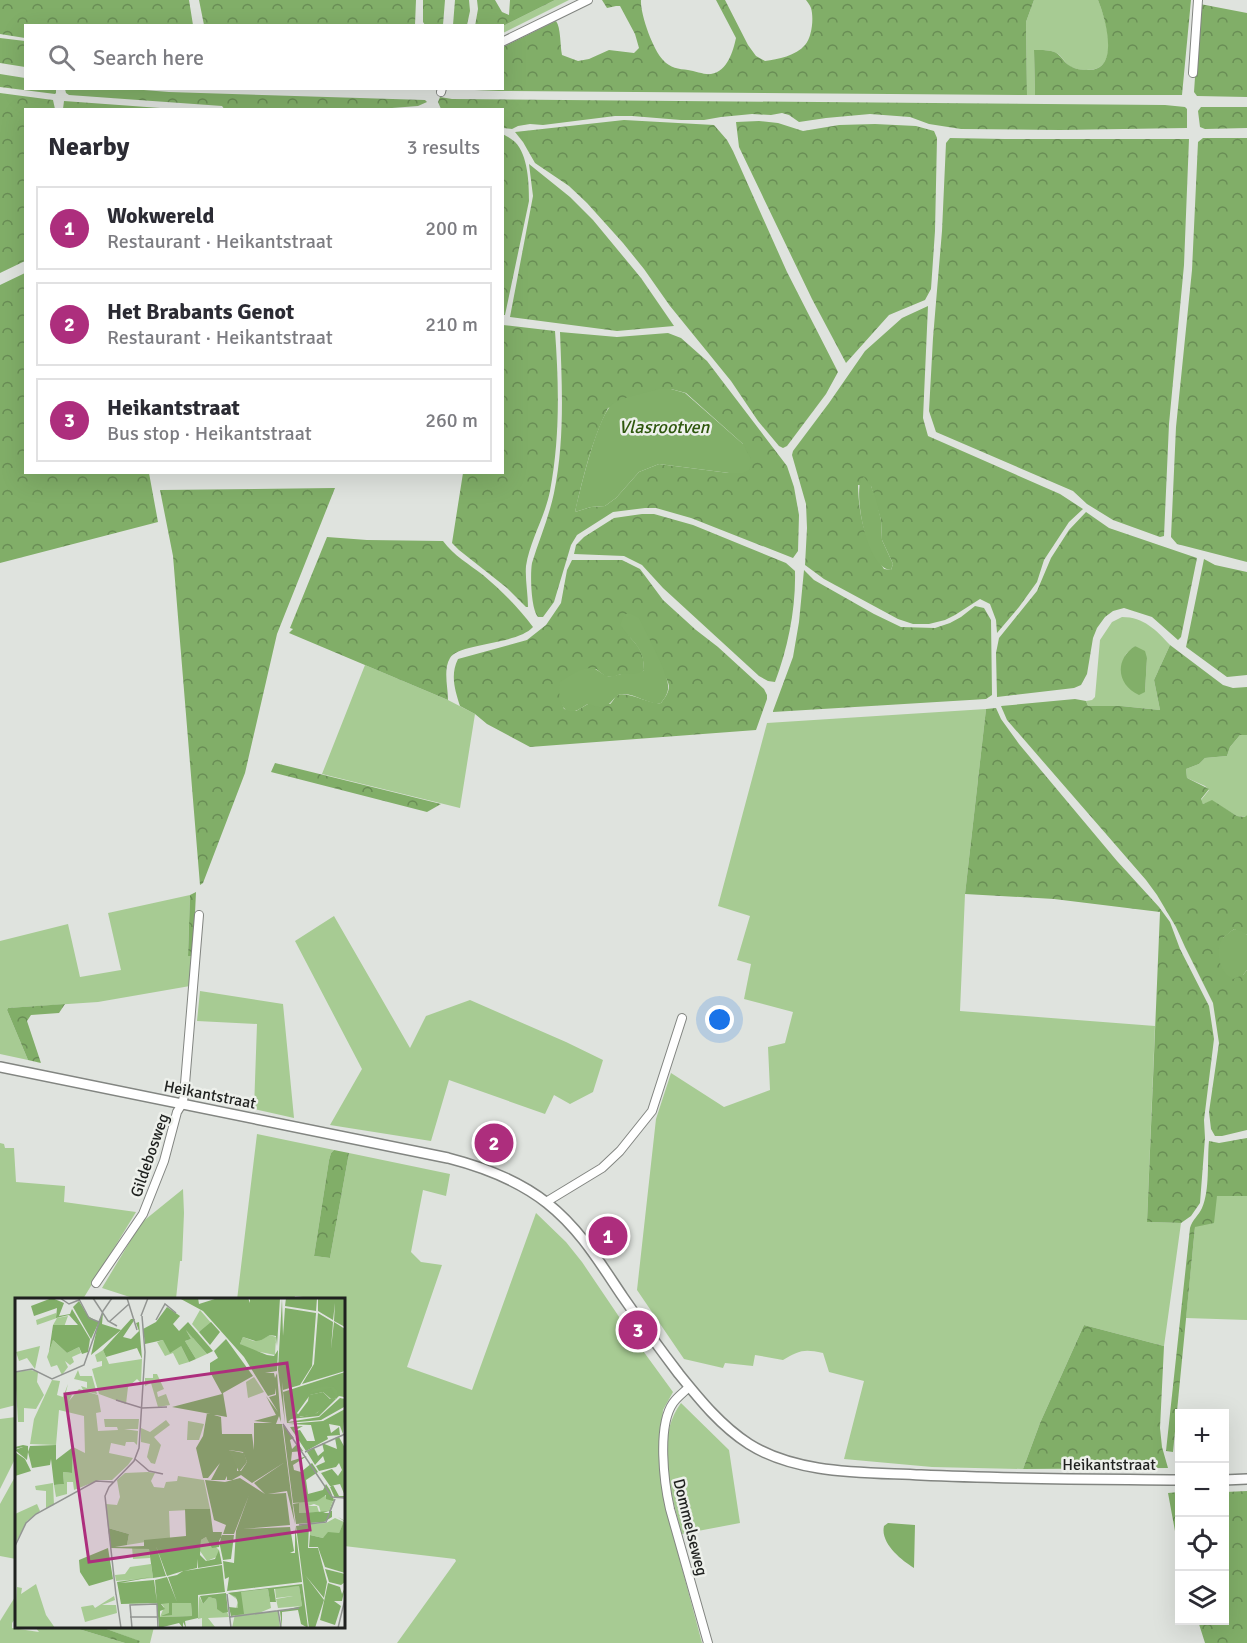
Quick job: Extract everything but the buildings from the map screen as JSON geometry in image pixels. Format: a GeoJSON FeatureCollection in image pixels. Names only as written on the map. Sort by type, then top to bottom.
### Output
{"type":"FeatureCollection","features":[{"type":"Feature","properties":{"kind":"street"},"geometry":{"type":"LineString","coordinates":[[504,41],[588,0]]}},
{"type":"Feature","properties":{"kind":"street"},"geometry":{"type":"LineString","coordinates":[[1193,73],[1198,0]]}},
{"type":"Feature","properties":{"kind":"street","name":"Gildebosweg"},"geometry":{"type":"LineString","coordinates":[[96,1283],[143,1214],[164,1161],[177,1112],[182,1104],[200,915]]}},
{"type":"Feature","properties":{"kind":"street"},"geometry":{"type":"LineString","coordinates":[[546,1202],[608,1162],[620,1151],[652,1111],[682,1018]]}},
{"type":"Feature","properties":{"kind":"street","name":"Heikantstraat"},"geometry":{"type":"LineString","coordinates":[[0,1067],[182,1104],[247,1121],[425,1153],[471,1164],[514,1182],[546,1202],[590,1246],[624,1298],[689,1387],[722,1424],[751,1445],[787,1461],[841,1471],[1004,1479],[1175,1480]]}},
{"type":"Feature","properties":{"kind":"street","name":"Dommelseweg"},"geometry":{"type":"LineString","coordinates":[[689,1387],[672,1404],[667,1416],[663,1456],[670,1509],[708,1643]]}},
{"type":"Feature","properties":{"kind":"street"},"geometry":{"type":"LineString","coordinates":[[1229,1479],[1247,1479]]}},
{"type":"Feature","properties":{"kind":"shaded area"},"geometry":{"type":"Polygon","coordinates":[[[555,0],[569,0],[504,32],[504,26],[555,0]]]}},
{"type":"Feature","properties":{"kind":"shaded area"},"geometry":{"type":"Polygon","coordinates":[[[1034,0],[1098,0],[1104,17],[1108,49],[1107,58],[1102,65],[1086,70],[1071,67],[1060,55],[1052,51],[1034,50],[1035,95],[1027,95],[1026,22],[1034,0]]]}},
{"type":"Feature","properties":{"kind":"shaded area"},"geometry":{"type":"Polygon","coordinates":[[[1122,617],[1137,619],[1154,630],[1170,645],[1154,680],[1160,710],[1121,706],[1088,706],[1086,701],[1095,697],[1100,640],[1112,622],[1122,617]],[[1135,646],[1126,654],[1123,661],[1145,692],[1147,658],[1135,646]]]}},
{"type":"Feature","properties":{"kind":"shaded area"},"geometry":{"type":"Polygon","coordinates":[[[365,665],[448,700],[475,714],[460,808],[322,774],[365,665]]]}},
{"type":"Feature","properties":{"kind":"shaded area"},"geometry":{"type":"Polygon","coordinates":[[[986,709],[965,894],[960,1011],[1155,1026],[1147,1222],[1181,1223],[1164,1346],[1084,1325],[1040,1423],[1023,1469],[932,1467],[844,1459],[864,1381],[829,1372],[823,1353],[811,1351],[798,1352],[783,1360],[755,1355],[753,1366],[725,1363],[723,1368],[684,1359],[637,1290],[656,1119],[671,1073],[724,1107],[770,1090],[768,1047],[785,1043],[793,1012],[744,999],[751,964],[737,960],[750,916],[718,906],[767,723],[986,709]]]}},
{"type":"Feature","properties":{"kind":"shaded area"},"geometry":{"type":"Polygon","coordinates":[[[1240,735],[1247,735],[1246,817],[1237,816],[1212,801],[1203,804],[1201,800],[1209,790],[1187,778],[1186,769],[1199,764],[1205,758],[1227,756],[1230,747],[1240,735]]]}},
{"type":"Feature","properties":{"kind":"shaded area"},"geometry":{"type":"Polygon","coordinates":[[[190,895],[188,955],[193,956],[190,986],[98,1002],[8,1008],[28,1060],[0,1054],[0,941],[68,924],[80,977],[121,970],[108,913],[190,895]]]}},
{"type":"Feature","properties":{"kind":"shaded area"},"geometry":{"type":"Polygon","coordinates":[[[334,916],[410,1048],[426,1016],[470,1000],[603,1060],[593,1092],[570,1104],[554,1095],[545,1114],[449,1080],[431,1141],[330,1125],[362,1069],[295,941],[334,916]]]}},
{"type":"Feature","properties":{"kind":"shaded area"},"geometry":{"type":"Polygon","coordinates":[[[200,991],[283,1004],[294,1118],[254,1109],[257,1024],[197,1021],[200,991]]]}},
{"type":"Feature","properties":{"kind":"shaded area"},"geometry":{"type":"Polygon","coordinates":[[[257,1134],[334,1150],[329,1160],[314,1256],[330,1258],[349,1153],[450,1174],[446,1196],[423,1190],[411,1252],[421,1262],[442,1265],[407,1367],[472,1390],[536,1213],[566,1242],[582,1262],[673,1392],[663,1410],[659,1458],[661,1483],[702,1643],[397,1643],[456,1561],[455,1559],[345,1546],[345,1298],[295,1296],[294,1298],[237,1298],[257,1134]]]}},
{"type":"Feature","properties":{"kind":"shaded area"},"geometry":{"type":"Polygon","coordinates":[[[0,1143],[4,1144],[5,1148],[14,1148],[16,1182],[65,1186],[64,1202],[136,1212],[84,1298],[15,1298],[15,1405],[0,1409],[0,1143]]]}},
{"type":"Feature","properties":{"kind":"shaded area"},"geometry":{"type":"Polygon","coordinates":[[[183,1189],[182,1261],[180,1261],[176,1298],[133,1298],[102,1288],[141,1223],[183,1189]]]}},
{"type":"Feature","properties":{"kind":"shaded area"},"geometry":{"type":"Polygon","coordinates":[[[1217,1196],[1247,1196],[1247,1320],[1186,1318],[1195,1227],[1217,1196]]]}},
{"type":"Feature","properties":{"kind":"shaded area"},"geometry":{"type":"Polygon","coordinates":[[[681,1403],[729,1450],[740,1523],[682,1534],[667,1467],[668,1433],[681,1403]]]}},
{"type":"Feature","properties":{"kind":"shaded area"},"geometry":{"type":"Polygon","coordinates":[[[15,1417],[15,1459],[0,1489],[0,1419],[15,1417]]]}},
{"type":"Feature","properties":{"kind":"shaded area"},"geometry":{"type":"Polygon","coordinates":[[[15,1477],[15,1559],[0,1556],[0,1504],[15,1477]]]}},
{"type":"Feature","properties":{"kind":"shaded area"},"geometry":{"type":"Polygon","coordinates":[[[15,1597],[15,1619],[12,1628],[39,1632],[36,1628],[75,1628],[125,1643],[0,1643],[0,1621],[15,1597]]]}},
{"type":"Feature","properties":{"kind":"shaded area"},"geometry":{"type":"Polygon","coordinates":[[[104,1628],[154,1628],[150,1643],[139,1643],[139,1641],[104,1628]]]}},
{"type":"Feature","properties":{"kind":"green space"},"geometry":{"type":"Polygon","coordinates":[[[0,0],[189,0],[193,24],[24,24],[24,38],[0,34],[0,0]]]}},
{"type":"Feature","properties":{"kind":"green space"},"geometry":{"type":"Polygon","coordinates":[[[199,0],[416,0],[415,24],[204,24],[199,0]]]}},
{"type":"Feature","properties":{"kind":"green space"},"geometry":{"type":"Polygon","coordinates":[[[423,0],[445,0],[443,24],[424,24],[423,0]]]}},
{"type":"Feature","properties":{"kind":"green space"},"geometry":{"type":"Polygon","coordinates":[[[455,0],[469,0],[470,11],[467,24],[453,24],[455,0]]]}},
{"type":"Feature","properties":{"kind":"green space"},"geometry":{"type":"Polygon","coordinates":[[[477,0],[495,0],[502,12],[509,15],[510,0],[555,0],[504,26],[475,24],[477,0]]]}},
{"type":"Feature","properties":{"kind":"green space"},"geometry":{"type":"Polygon","coordinates":[[[602,0],[641,0],[648,32],[663,60],[675,68],[709,74],[717,72],[726,65],[736,38],[716,0],[725,0],[748,45],[756,56],[765,61],[792,54],[807,42],[812,27],[812,17],[811,8],[806,0],[1034,0],[1026,22],[1027,95],[474,90],[504,90],[504,47],[556,21],[560,32],[562,55],[578,61],[609,50],[634,53],[639,48],[635,34],[620,6],[607,8],[602,0]]]}},
{"type":"Feature","properties":{"kind":"green space"},"geometry":{"type":"Polygon","coordinates":[[[1098,0],[1191,0],[1182,95],[1035,95],[1034,50],[1055,52],[1069,65],[1081,70],[1098,68],[1104,62],[1108,53],[1107,30],[1098,0]]]}},
{"type":"Feature","properties":{"kind":"green space"},"geometry":{"type":"Polygon","coordinates":[[[1200,4],[1247,13],[1247,97],[1197,96],[1194,92],[1200,4]]]}},
{"type":"Feature","properties":{"kind":"green space"},"geometry":{"type":"Polygon","coordinates":[[[0,38],[24,41],[24,67],[0,63],[0,38]]]}},
{"type":"Feature","properties":{"kind":"green space"},"geometry":{"type":"Polygon","coordinates":[[[0,74],[24,78],[24,90],[56,90],[56,93],[55,94],[0,87],[0,74]]]}},
{"type":"Feature","properties":{"kind":"green space"},"geometry":{"type":"Polygon","coordinates":[[[65,90],[144,90],[425,100],[427,102],[418,106],[392,108],[224,108],[222,106],[66,93],[65,90]]]}},
{"type":"Feature","properties":{"kind":"green space"},"geometry":{"type":"Polygon","coordinates":[[[0,93],[53,100],[55,108],[24,108],[24,261],[0,273],[0,93]]]}},
{"type":"Feature","properties":{"kind":"green space"},"geometry":{"type":"Polygon","coordinates":[[[440,97],[452,99],[1165,105],[1187,109],[1187,128],[961,129],[929,124],[910,117],[870,114],[799,122],[782,113],[704,120],[615,116],[543,125],[530,124],[512,129],[504,128],[504,108],[441,108],[438,102],[440,97]]]}},
{"type":"Feature","properties":{"kind":"green space"},"geometry":{"type":"Polygon","coordinates":[[[64,101],[160,108],[63,108],[64,101]]]}},
{"type":"Feature","properties":{"kind":"green space"},"geometry":{"type":"Polygon","coordinates":[[[1201,107],[1247,107],[1247,128],[1205,129],[1200,127],[1198,111],[1201,107]]]}},
{"type":"Feature","properties":{"kind":"green space"},"geometry":{"type":"Polygon","coordinates":[[[624,120],[714,125],[733,151],[787,272],[838,372],[826,394],[787,446],[783,448],[758,421],[731,381],[670,306],[623,243],[569,186],[535,163],[515,132],[624,120]]]}},
{"type":"Feature","properties":{"kind":"green space"},"geometry":{"type":"Polygon","coordinates":[[[736,122],[778,123],[803,131],[839,125],[916,126],[934,131],[937,138],[931,289],[925,300],[889,315],[846,363],[812,299],[739,147],[736,122]]]}},
{"type":"Feature","properties":{"kind":"green space"},"geometry":{"type":"Polygon","coordinates":[[[504,135],[515,142],[523,154],[529,194],[505,315],[504,135]]]}},
{"type":"Feature","properties":{"kind":"green space"},"geometry":{"type":"Polygon","coordinates":[[[950,138],[1189,139],[1184,265],[1169,424],[1164,536],[1160,537],[1113,520],[1087,504],[1073,491],[936,432],[929,411],[946,143],[950,138]]]}},
{"type":"Feature","properties":{"kind":"green space"},"geometry":{"type":"Polygon","coordinates":[[[1203,138],[1247,138],[1247,562],[1177,544],[1171,537],[1176,427],[1192,270],[1198,142],[1203,138]]]}},
{"type":"Feature","properties":{"kind":"green space"},"geometry":{"type":"Polygon","coordinates":[[[529,164],[570,197],[593,220],[641,278],[674,326],[617,331],[510,317],[533,196],[529,164]]]}},
{"type":"Feature","properties":{"kind":"green space"},"geometry":{"type":"Polygon","coordinates":[[[24,273],[24,474],[149,474],[158,522],[0,563],[0,285],[24,273]]]}},
{"type":"Feature","properties":{"kind":"green space"},"geometry":{"type":"Polygon","coordinates":[[[928,306],[923,418],[928,436],[1060,494],[1083,509],[1069,522],[1044,560],[1037,582],[997,633],[996,620],[990,604],[980,599],[945,620],[929,624],[913,624],[898,619],[824,579],[805,565],[806,504],[792,455],[793,451],[865,351],[902,318],[928,306]],[[858,485],[862,519],[877,559],[884,569],[891,570],[893,564],[882,540],[881,520],[871,486],[858,485]]]}},
{"type":"Feature","properties":{"kind":"green space"},"geometry":{"type":"Polygon","coordinates":[[[504,325],[555,331],[558,392],[556,452],[548,501],[526,566],[528,607],[452,543],[463,474],[504,474],[504,325]]]}},
{"type":"Feature","properties":{"kind":"green space"},"geometry":{"type":"Polygon","coordinates":[[[560,332],[617,337],[668,333],[681,338],[707,361],[787,466],[794,487],[799,515],[798,551],[793,558],[691,518],[656,508],[613,512],[577,535],[571,545],[554,602],[543,617],[538,617],[532,599],[531,568],[552,502],[560,453],[562,413],[560,332]],[[671,389],[608,408],[593,446],[575,512],[605,506],[616,498],[639,472],[659,464],[743,473],[743,444],[686,393],[671,389]]]}},
{"type":"Feature","properties":{"kind":"green space"},"geometry":{"type":"Polygon","coordinates":[[[335,488],[277,634],[245,773],[203,883],[200,885],[173,556],[160,490],[335,488]]]}},
{"type":"Feature","properties":{"kind":"green space"},"geometry":{"type":"Polygon","coordinates":[[[1086,512],[1109,528],[1197,558],[1181,637],[1178,640],[1152,617],[1124,608],[1113,611],[1097,628],[1087,674],[1081,685],[1074,688],[997,697],[996,653],[999,638],[1037,591],[1051,558],[1069,530],[1086,512]]]}},
{"type":"Feature","properties":{"kind":"green space"},"geometry":{"type":"Polygon","coordinates":[[[654,514],[693,525],[786,563],[795,571],[790,628],[775,682],[759,676],[663,588],[642,565],[624,556],[574,554],[576,545],[584,537],[614,518],[654,514]]]}},
{"type":"Feature","properties":{"kind":"green space"},"geometry":{"type":"Polygon","coordinates":[[[327,537],[443,541],[503,593],[533,627],[514,637],[455,653],[450,658],[447,668],[448,700],[289,633],[293,629],[290,628],[327,537]]]}},
{"type":"Feature","properties":{"kind":"green space"},"geometry":{"type":"Polygon","coordinates":[[[1204,559],[1215,565],[1247,572],[1247,675],[1227,677],[1186,647],[1204,559]]]}},
{"type":"Feature","properties":{"kind":"green space"},"geometry":{"type":"Polygon","coordinates":[[[572,560],[622,560],[640,569],[663,600],[764,689],[767,699],[756,730],[530,747],[487,724],[460,706],[454,677],[458,659],[527,640],[546,625],[561,603],[567,570],[572,560]],[[627,634],[640,650],[644,670],[640,674],[621,674],[613,677],[605,676],[596,669],[562,703],[564,709],[576,711],[588,704],[610,704],[616,696],[621,694],[661,703],[668,690],[667,680],[658,667],[627,634]]]}},
{"type":"Feature","properties":{"kind":"green space"},"geometry":{"type":"Polygon","coordinates":[[[804,570],[814,580],[901,627],[935,628],[961,617],[975,606],[984,608],[991,620],[992,695],[986,699],[773,712],[793,657],[804,570]]]}},
{"type":"Feature","properties":{"kind":"green space"},"geometry":{"type":"Polygon","coordinates":[[[1170,645],[1223,685],[1233,688],[1247,687],[1247,735],[1240,735],[1230,747],[1227,756],[1205,758],[1199,764],[1186,769],[1187,778],[1209,789],[1201,799],[1203,804],[1212,800],[1237,816],[1247,815],[1247,935],[1234,929],[1223,938],[1243,975],[1247,970],[1247,1130],[1222,1136],[1215,1136],[1211,1129],[1209,1112],[1219,1043],[1213,1003],[1176,927],[1146,880],[1007,720],[1001,706],[1075,699],[1086,701],[1088,706],[1121,706],[1160,710],[1154,680],[1170,645]]]}},
{"type":"Feature","properties":{"kind":"green space"},"geometry":{"type":"Polygon","coordinates":[[[996,708],[1019,744],[1170,922],[1180,949],[1209,1006],[1214,1039],[1204,1120],[1205,1138],[1200,1203],[1191,1216],[1181,1223],[1147,1222],[1160,912],[1054,899],[965,894],[986,709],[996,708]]]}},
{"type":"Feature","properties":{"kind":"green space"},"geometry":{"type":"Polygon","coordinates":[[[275,763],[441,804],[427,812],[271,772],[275,763]]]}},
{"type":"Feature","properties":{"kind":"green space"},"geometry":{"type":"Polygon","coordinates":[[[196,892],[193,956],[188,956],[190,895],[196,892]]]}},
{"type":"Feature","properties":{"kind":"green space"},"geometry":{"type":"Polygon","coordinates":[[[65,1004],[59,1013],[31,1015],[27,1021],[41,1063],[28,1060],[8,1008],[65,1004]]]}},
{"type":"Feature","properties":{"kind":"green space"},"geometry":{"type":"Polygon","coordinates":[[[1247,1138],[1247,1196],[1217,1196],[1214,1223],[1195,1227],[1177,1409],[1175,1409],[1173,1452],[1166,1451],[1190,1228],[1205,1201],[1209,1141],[1219,1143],[1247,1138]]]}},
{"type":"Feature","properties":{"kind":"green space"},"geometry":{"type":"Polygon","coordinates":[[[334,1150],[349,1153],[330,1258],[314,1256],[329,1160],[334,1150]]]}},
{"type":"Feature","properties":{"kind":"green space"},"geometry":{"type":"Polygon","coordinates":[[[1084,1325],[1164,1346],[1160,1428],[1168,1468],[1023,1469],[1040,1423],[1084,1325]]]}},
{"type":"Feature","properties":{"kind":"green space"},"geometry":{"type":"Polygon","coordinates":[[[1247,1491],[1247,1643],[1205,1643],[1199,1625],[1229,1625],[1229,1492],[1247,1491]]]}},
{"type":"Feature","properties":{"kind":"green space"},"geometry":{"type":"Polygon","coordinates":[[[1175,1492],[1175,1531],[1168,1493],[1175,1492]]]}},
{"type":"Feature","properties":{"kind":"green space"},"geometry":{"type":"Polygon","coordinates":[[[75,1628],[104,1628],[140,1641],[139,1643],[125,1643],[75,1628]]]}},
{"type":"Feature","properties":{"kind":"water","name":"Vlasrootven"},"geometry":{"type":"Polygon","coordinates":[[[659,389],[671,389],[685,393],[743,444],[750,457],[749,470],[743,473],[729,473],[659,464],[639,472],[616,498],[605,506],[575,512],[590,453],[608,409],[619,401],[659,389]]]}},
{"type":"Feature","properties":{"kind":"water"},"geometry":{"type":"Polygon","coordinates":[[[864,477],[871,486],[876,499],[881,520],[882,540],[893,564],[891,570],[883,567],[875,558],[864,531],[859,488],[861,479],[864,477]]]}},
{"type":"Feature","properties":{"kind":"water"},"geometry":{"type":"Polygon","coordinates":[[[624,614],[631,614],[639,618],[651,642],[667,679],[668,688],[665,697],[661,703],[656,703],[622,694],[616,696],[605,706],[588,704],[575,711],[566,710],[561,702],[560,682],[578,671],[592,668],[611,676],[636,674],[644,670],[640,651],[620,625],[624,614]]]}},
{"type":"Feature","properties":{"kind":"water"},"geometry":{"type":"Polygon","coordinates":[[[1135,646],[1145,651],[1147,658],[1145,692],[1139,695],[1126,685],[1121,672],[1124,658],[1135,646]]]}},
{"type":"Feature","properties":{"kind":"water"},"geometry":{"type":"Polygon","coordinates":[[[1234,929],[1247,935],[1247,970],[1243,975],[1233,979],[1224,972],[1219,950],[1222,939],[1234,929]]]}},
{"type":"Feature","properties":{"kind":"water"},"geometry":{"type":"Polygon","coordinates":[[[888,1523],[915,1525],[914,1568],[888,1545],[884,1526],[888,1523]]]}},
{"type":"Feature","properties":{"kind":"place","name":"Het Brabants Genot"},"geometry":{"type":"Point","coordinates":[494,1143]}},
{"type":"Feature","properties":{"kind":"place","name":"Wokwereld"},"geometry":{"type":"Point","coordinates":[608,1236]}},
{"type":"Feature","properties":{"kind":"place","name":"Heikantstraat"},"geometry":{"type":"Point","coordinates":[638,1330]}}]}
